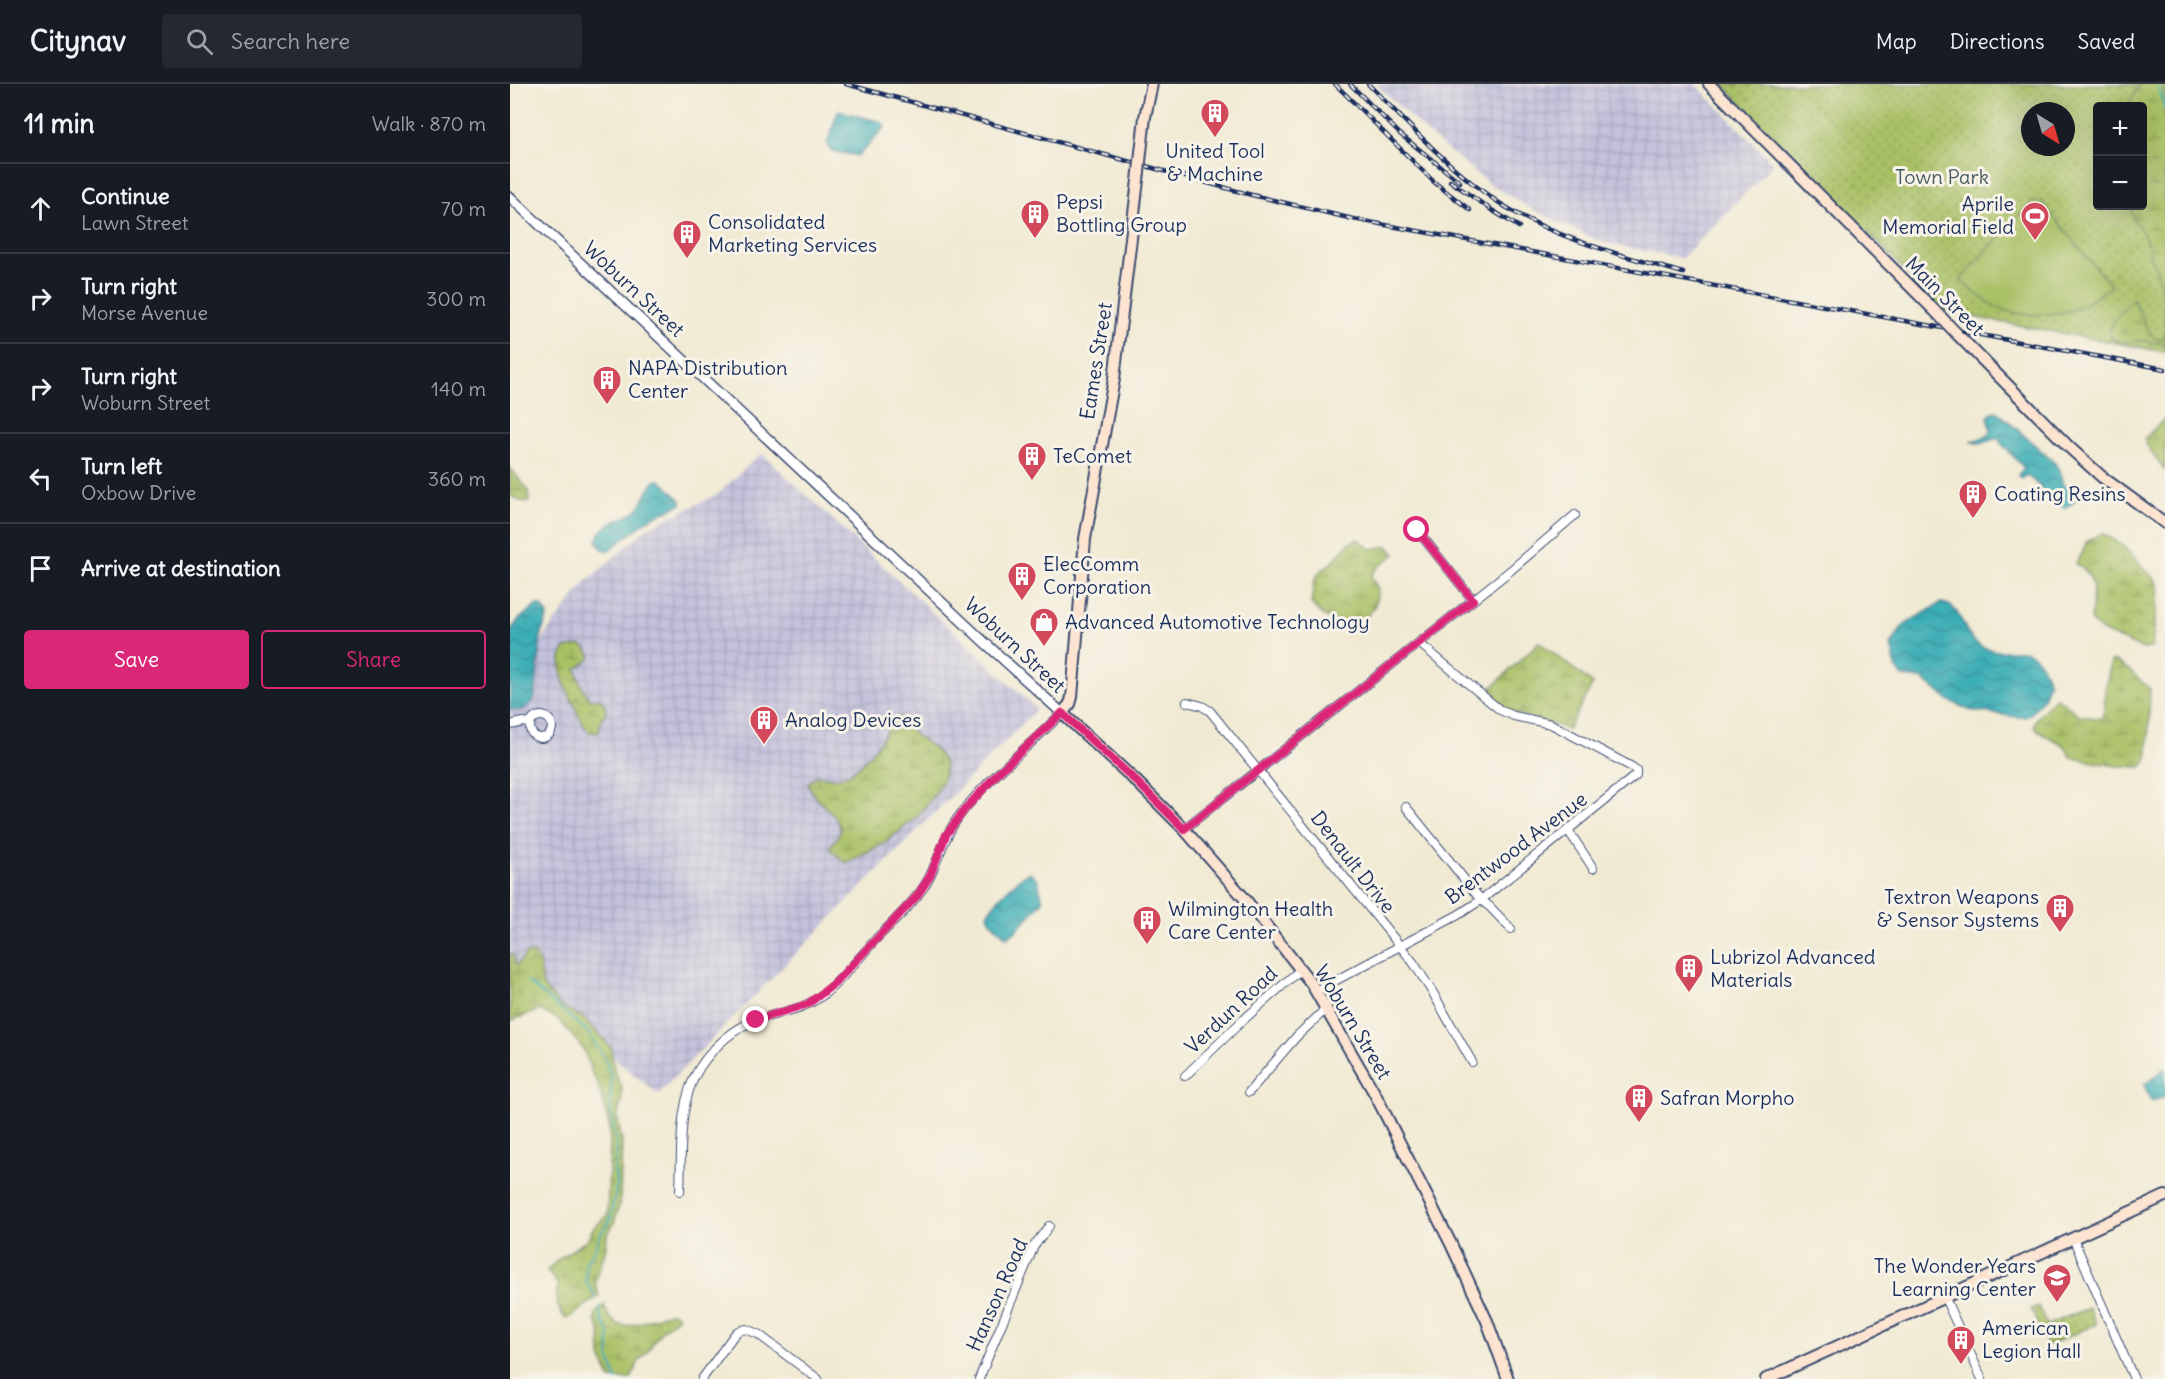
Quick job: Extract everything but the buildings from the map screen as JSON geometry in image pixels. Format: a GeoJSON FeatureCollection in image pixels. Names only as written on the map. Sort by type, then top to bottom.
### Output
{"type":"FeatureCollection","features":[{"type":"Feature","properties":{"kind":"main road","name":"Eames Street"},"geometry":{"type":"LineString","coordinates":[[1062,713],[1070,704],[1072,697],[1085,539],[1115,370],[1145,117],[1152,84]]}},
{"type":"Feature","properties":{"kind":"main road","name":"Main Street"},"geometry":{"type":"LineString","coordinates":[[1709,84],[2070,448],[2102,477],[2165,524]]}},
{"type":"Feature","properties":{"kind":"main road","name":"Woburn Street"},"geometry":{"type":"LineString","coordinates":[[1062,713],[1184,829],[1245,899],[1316,991],[1375,1094],[1451,1244],[1487,1321],[1508,1379]]}},
{"type":"Feature","properties":{"kind":"main road"},"geometry":{"type":"LineString","coordinates":[[1766,1379],[2165,1196]]}},
{"type":"Feature","properties":{"kind":"street","name":"Woburn Street"},"geometry":{"type":"LineString","coordinates":[[510,197],[1062,713]]}},
{"type":"Feature","properties":{"kind":"street"},"geometry":{"type":"LineString","coordinates":[[1184,829],[1543,544],[1575,515]]}},
{"type":"Feature","properties":{"kind":"street"},"geometry":{"type":"LineString","coordinates":[[1417,530],[1473,600]]}},
{"type":"Feature","properties":{"kind":"street","name":"Brentwood Avenue"},"geometry":{"type":"LineString","coordinates":[[1316,991],[1481,900],[1636,776],[1636,770],[1632,767],[1551,724],[1504,713],[1419,642]]}},
{"type":"Feature","properties":{"kind":"street","name":"Denault Drive"},"geometry":{"type":"LineString","coordinates":[[1187,702],[1209,710],[1399,946],[1427,983],[1472,1062]]}},
{"type":"Feature","properties":{"kind":"street"},"geometry":{"type":"LineString","coordinates":[[680,1191],[685,1109],[693,1083],[706,1059],[740,1028],[756,1020],[808,1004],[835,983],[917,896],[930,876],[946,835],[965,809],[1001,770],[1062,713]]}},
{"type":"Feature","properties":{"kind":"street"},"geometry":{"type":"LineString","coordinates":[[510,725],[524,722],[530,724]]}},
{"type":"Feature","properties":{"kind":"street"},"geometry":{"type":"LineString","coordinates":[[1406,807],[1481,900],[1511,929]]}},
{"type":"Feature","properties":{"kind":"street"},"geometry":{"type":"LineString","coordinates":[[1568,830],[1593,868]]}},
{"type":"Feature","properties":{"kind":"street","name":"Verdun Road"},"geometry":{"type":"LineString","coordinates":[[1185,1076],[1301,969]]}},
{"type":"Feature","properties":{"kind":"street"},"geometry":{"type":"LineString","coordinates":[[1249,1092],[1297,1036],[1327,1008]]}},
{"type":"Feature","properties":{"kind":"street","name":"Hanson Road"},"geometry":{"type":"LineString","coordinates":[[979,1379],[1035,1246],[1049,1226]]}},
{"type":"Feature","properties":{"kind":"street"},"geometry":{"type":"LineString","coordinates":[[2073,1238],[2134,1379]]}},
{"type":"Feature","properties":{"kind":"street"},"geometry":{"type":"LineString","coordinates":[[1944,1296],[1982,1379]]}},
{"type":"Feature","properties":{"kind":"street"},"geometry":{"type":"LineString","coordinates":[[702,1379],[734,1335],[743,1329],[749,1329],[758,1334],[818,1379]]}},
{"type":"Feature","properties":{"kind":"shaded area"},"geometry":{"type":"Polygon","coordinates":[[[1376,84],[1695,84],[1774,164],[1682,258],[1603,243],[1535,211],[1487,182],[1425,131],[1376,84]]]}},
{"type":"Feature","properties":{"kind":"shaded area"},"geometry":{"type":"Polygon","coordinates":[[[761,453],[1037,709],[658,1094],[510,974],[510,680],[585,583],[646,529],[718,494],[761,453]]]}},
{"type":"Feature","properties":{"kind":"green space","name":"Town Park"},"geometry":{"type":"Polygon","coordinates":[[[1722,84],[2165,84],[2165,352],[1945,312],[1722,84]]]}},
{"type":"Feature","properties":{"kind":"green space"},"geometry":{"type":"Polygon","coordinates":[[[2139,84],[2165,84],[2165,302],[2149,248],[2131,210],[2147,210],[2147,102],[2130,102],[2139,84]]]}},
{"type":"Feature","properties":{"kind":"green space","name":"Aprile Memorial Field"},"geometry":{"type":"Polygon","coordinates":[[[2032,202],[2042,202],[2111,286],[2075,309],[2034,315],[2010,312],[1980,297],[1960,280],[2032,202]]]}},
{"type":"Feature","properties":{"kind":"green space"},"geometry":{"type":"Polygon","coordinates":[[[2133,299],[2151,336],[2160,340],[2165,335],[2165,345],[2146,341],[2121,342],[2113,339],[2110,334],[2114,322],[2133,299]]]}},
{"type":"Feature","properties":{"kind":"green space"},"geometry":{"type":"Polygon","coordinates":[[[2165,418],[2165,470],[2144,439],[2165,418]]]}},
{"type":"Feature","properties":{"kind":"green space"},"geometry":{"type":"Polygon","coordinates":[[[510,468],[528,490],[529,502],[520,501],[510,495],[510,468]]]}},
{"type":"Feature","properties":{"kind":"green space"},"geometry":{"type":"Polygon","coordinates":[[[2102,533],[2122,545],[2157,582],[2159,589],[2152,647],[2140,648],[2104,632],[2091,622],[2092,582],[2089,575],[2076,562],[2086,542],[2102,533]]]}},
{"type":"Feature","properties":{"kind":"green space"},"geometry":{"type":"Polygon","coordinates":[[[1358,539],[1371,549],[1388,546],[1395,554],[1377,568],[1371,576],[1378,589],[1375,607],[1360,624],[1332,620],[1321,614],[1311,603],[1314,582],[1319,573],[1348,544],[1358,539]]]}},
{"type":"Feature","properties":{"kind":"green space"},"geometry":{"type":"Polygon","coordinates":[[[1539,642],[1593,684],[1568,729],[1514,713],[1485,694],[1539,642]]]}},
{"type":"Feature","properties":{"kind":"green space"},"geometry":{"type":"Polygon","coordinates":[[[581,645],[591,656],[576,669],[581,685],[589,699],[600,698],[605,704],[606,712],[601,719],[597,733],[589,732],[583,723],[562,678],[560,662],[565,648],[581,645]]]}},
{"type":"Feature","properties":{"kind":"green space"},"geometry":{"type":"Polygon","coordinates":[[[2115,661],[2150,689],[2148,752],[2146,762],[2141,767],[2116,766],[2072,758],[2064,745],[2041,733],[2034,726],[2036,719],[2056,697],[2079,715],[2101,719],[2105,709],[2104,695],[2111,662],[2115,661]]]}},
{"type":"Feature","properties":{"kind":"green space"},"geometry":{"type":"Polygon","coordinates":[[[898,717],[907,722],[914,734],[935,749],[945,763],[944,778],[940,787],[917,817],[886,842],[846,863],[830,847],[840,833],[840,826],[833,814],[816,797],[808,783],[816,776],[842,777],[856,768],[875,748],[891,722],[898,717]]]}},
{"type":"Feature","properties":{"kind":"green space"},"geometry":{"type":"Polygon","coordinates":[[[510,953],[514,956],[517,965],[526,954],[534,953],[539,962],[546,990],[562,1007],[584,1018],[611,1047],[614,1070],[622,1088],[617,1117],[622,1141],[620,1202],[614,1223],[607,1236],[605,1252],[595,1282],[599,1296],[569,1318],[565,1318],[558,1306],[558,1285],[547,1270],[561,1257],[587,1240],[593,1228],[607,1216],[609,1124],[599,1087],[584,1050],[558,1019],[539,1010],[510,1021],[510,953]]]}},
{"type":"Feature","properties":{"kind":"green space"},"geometry":{"type":"Polygon","coordinates":[[[604,1305],[610,1318],[619,1324],[629,1326],[669,1313],[677,1314],[677,1318],[662,1330],[639,1361],[631,1379],[610,1379],[601,1357],[600,1330],[595,1320],[596,1313],[604,1305]]]}},
{"type":"Feature","properties":{"kind":"green space"},"geometry":{"type":"Polygon","coordinates":[[[2038,1306],[2047,1325],[2089,1308],[2096,1324],[2047,1346],[2031,1309],[2038,1306]]]}},
{"type":"Feature","properties":{"kind":"water"},"geometry":{"type":"Polygon","coordinates":[[[840,111],[881,122],[885,127],[858,156],[831,151],[827,145],[837,113],[840,111]]]}},
{"type":"Feature","properties":{"kind":"water"},"geometry":{"type":"Polygon","coordinates":[[[1997,411],[2055,463],[2063,485],[2078,490],[2079,495],[2073,503],[2065,508],[2062,507],[2027,475],[2022,479],[2018,475],[2024,468],[2000,442],[2000,438],[1981,443],[1971,442],[1989,435],[1991,431],[1988,417],[1997,411]]]}},
{"type":"Feature","properties":{"kind":"water"},"geometry":{"type":"Polygon","coordinates":[[[656,480],[660,480],[681,500],[681,504],[651,518],[609,550],[602,548],[597,541],[600,534],[608,525],[637,509],[656,480]]]}},
{"type":"Feature","properties":{"kind":"water"},"geometry":{"type":"Polygon","coordinates":[[[1941,603],[1953,608],[1973,640],[1979,645],[1991,650],[2027,652],[2035,657],[2049,682],[2043,699],[2032,713],[2026,717],[2017,717],[1969,710],[1950,701],[1922,679],[1903,677],[1896,669],[1891,645],[1902,627],[1941,603]]]}},
{"type":"Feature","properties":{"kind":"water"},"geometry":{"type":"Polygon","coordinates":[[[537,605],[542,606],[548,615],[541,634],[535,696],[523,710],[510,710],[510,631],[519,619],[537,605]]]}},
{"type":"Feature","properties":{"kind":"water"},"geometry":{"type":"Polygon","coordinates":[[[1030,872],[1038,880],[1043,901],[1014,933],[1006,937],[989,920],[987,914],[1006,891],[1030,872]]]}},
{"type":"Feature","properties":{"kind":"water"},"geometry":{"type":"Polygon","coordinates":[[[2165,1068],[2165,1097],[2151,1101],[2144,1085],[2165,1068]]]}},
{"type":"Feature","properties":{"kind":"waterway"},"geometry":{"type":"LineString","coordinates":[[2158,84],[2165,110]]}},
{"type":"Feature","properties":{"kind":"waterway"},"geometry":{"type":"LineString","coordinates":[[528,982],[588,1032],[603,1055],[611,1074],[611,1112],[617,1151],[614,1169],[617,1184],[610,1220],[586,1262],[586,1281],[595,1299]]}},
{"type":"Feature","properties":{"kind":"waterway"},"geometry":{"type":"LineString","coordinates":[[599,1308],[603,1323],[609,1332],[609,1356],[616,1379]]}},
{"type":"Feature","properties":{"kind":"railway"},"geometry":{"type":"LineString","coordinates":[[846,84],[1248,194],[1353,219],[2165,369]]}},
{"type":"Feature","properties":{"kind":"railway"},"geometry":{"type":"LineString","coordinates":[[1335,84],[1434,182],[1470,210]]}},
{"type":"Feature","properties":{"kind":"railway"},"geometry":{"type":"LineString","coordinates":[[1350,84],[1400,134],[1460,182]]}},
{"type":"Feature","properties":{"kind":"railway"},"geometry":{"type":"LineString","coordinates":[[1368,84],[1450,165],[1504,206],[1569,237],[1683,273]]}},
{"type":"Feature","properties":{"kind":"railway"},"geometry":{"type":"LineString","coordinates":[[1450,181],[1519,227]]}},
{"type":"Feature","properties":{"kind":"place","name":"United Tool & Machine"},"geometry":{"type":"Point","coordinates":[1215,138]}},
{"type":"Feature","properties":{"kind":"place","name":"Pepsi Bottling Group"},"geometry":{"type":"Point","coordinates":[1035,240]}},
{"type":"Feature","properties":{"kind":"place","name":"Aprile Memorial Field"},"geometry":{"type":"Point","coordinates":[2035,242]}},
{"type":"Feature","properties":{"kind":"place","name":"Consolidated Marketing Services"},"geometry":{"type":"Point","coordinates":[687,260]}},
{"type":"Feature","properties":{"kind":"place","name":"NAPA Distribution Center"},"geometry":{"type":"Point","coordinates":[607,406]}},
{"type":"Feature","properties":{"kind":"place","name":"TeComet"},"geometry":{"type":"Point","coordinates":[1032,482]}},
{"type":"Feature","properties":{"kind":"place","name":"Coating Resins"},"geometry":{"type":"Point","coordinates":[1973,520]}},
{"type":"Feature","properties":{"kind":"place","name":"ElecComm Corporation"},"geometry":{"type":"Point","coordinates":[1022,602]}},
{"type":"Feature","properties":{"kind":"place","name":"Advanced Automotive Technology"},"geometry":{"type":"Point","coordinates":[1044,648]}},
{"type":"Feature","properties":{"kind":"place","name":"Analog Devices"},"geometry":{"type":"Point","coordinates":[764,746]}},
{"type":"Feature","properties":{"kind":"place","name":"Textron Weapons & Sensor Systems"},"geometry":{"type":"Point","coordinates":[2060,934]}},
{"type":"Feature","properties":{"kind":"place","name":"Wilmington Health Care Center"},"geometry":{"type":"Point","coordinates":[1147,946]}},
{"type":"Feature","properties":{"kind":"place","name":"Lubrizol Advanced Materials"},"geometry":{"type":"Point","coordinates":[1689,994]}},
{"type":"Feature","properties":{"kind":"place","name":"Safran Morpho"},"geometry":{"type":"Point","coordinates":[1639,1124]}},
{"type":"Feature","properties":{"kind":"place","name":"The Wonder Years Learning Center"},"geometry":{"type":"Point","coordinates":[2057,1304]}},
{"type":"Feature","properties":{"kind":"place","name":"American Legion Hall"},"geometry":{"type":"Point","coordinates":[1961,1366]}},
{"type":"Feature","properties":{"kind":"route"},"geometry":{"type":"LineString","coordinates":[[756,1020],[808,1004],[835,983],[917,896],[930,876],[946,835],[965,809],[1001,770],[1062,713],[1184,829],[1473,600],[1417,530]]}}]}
